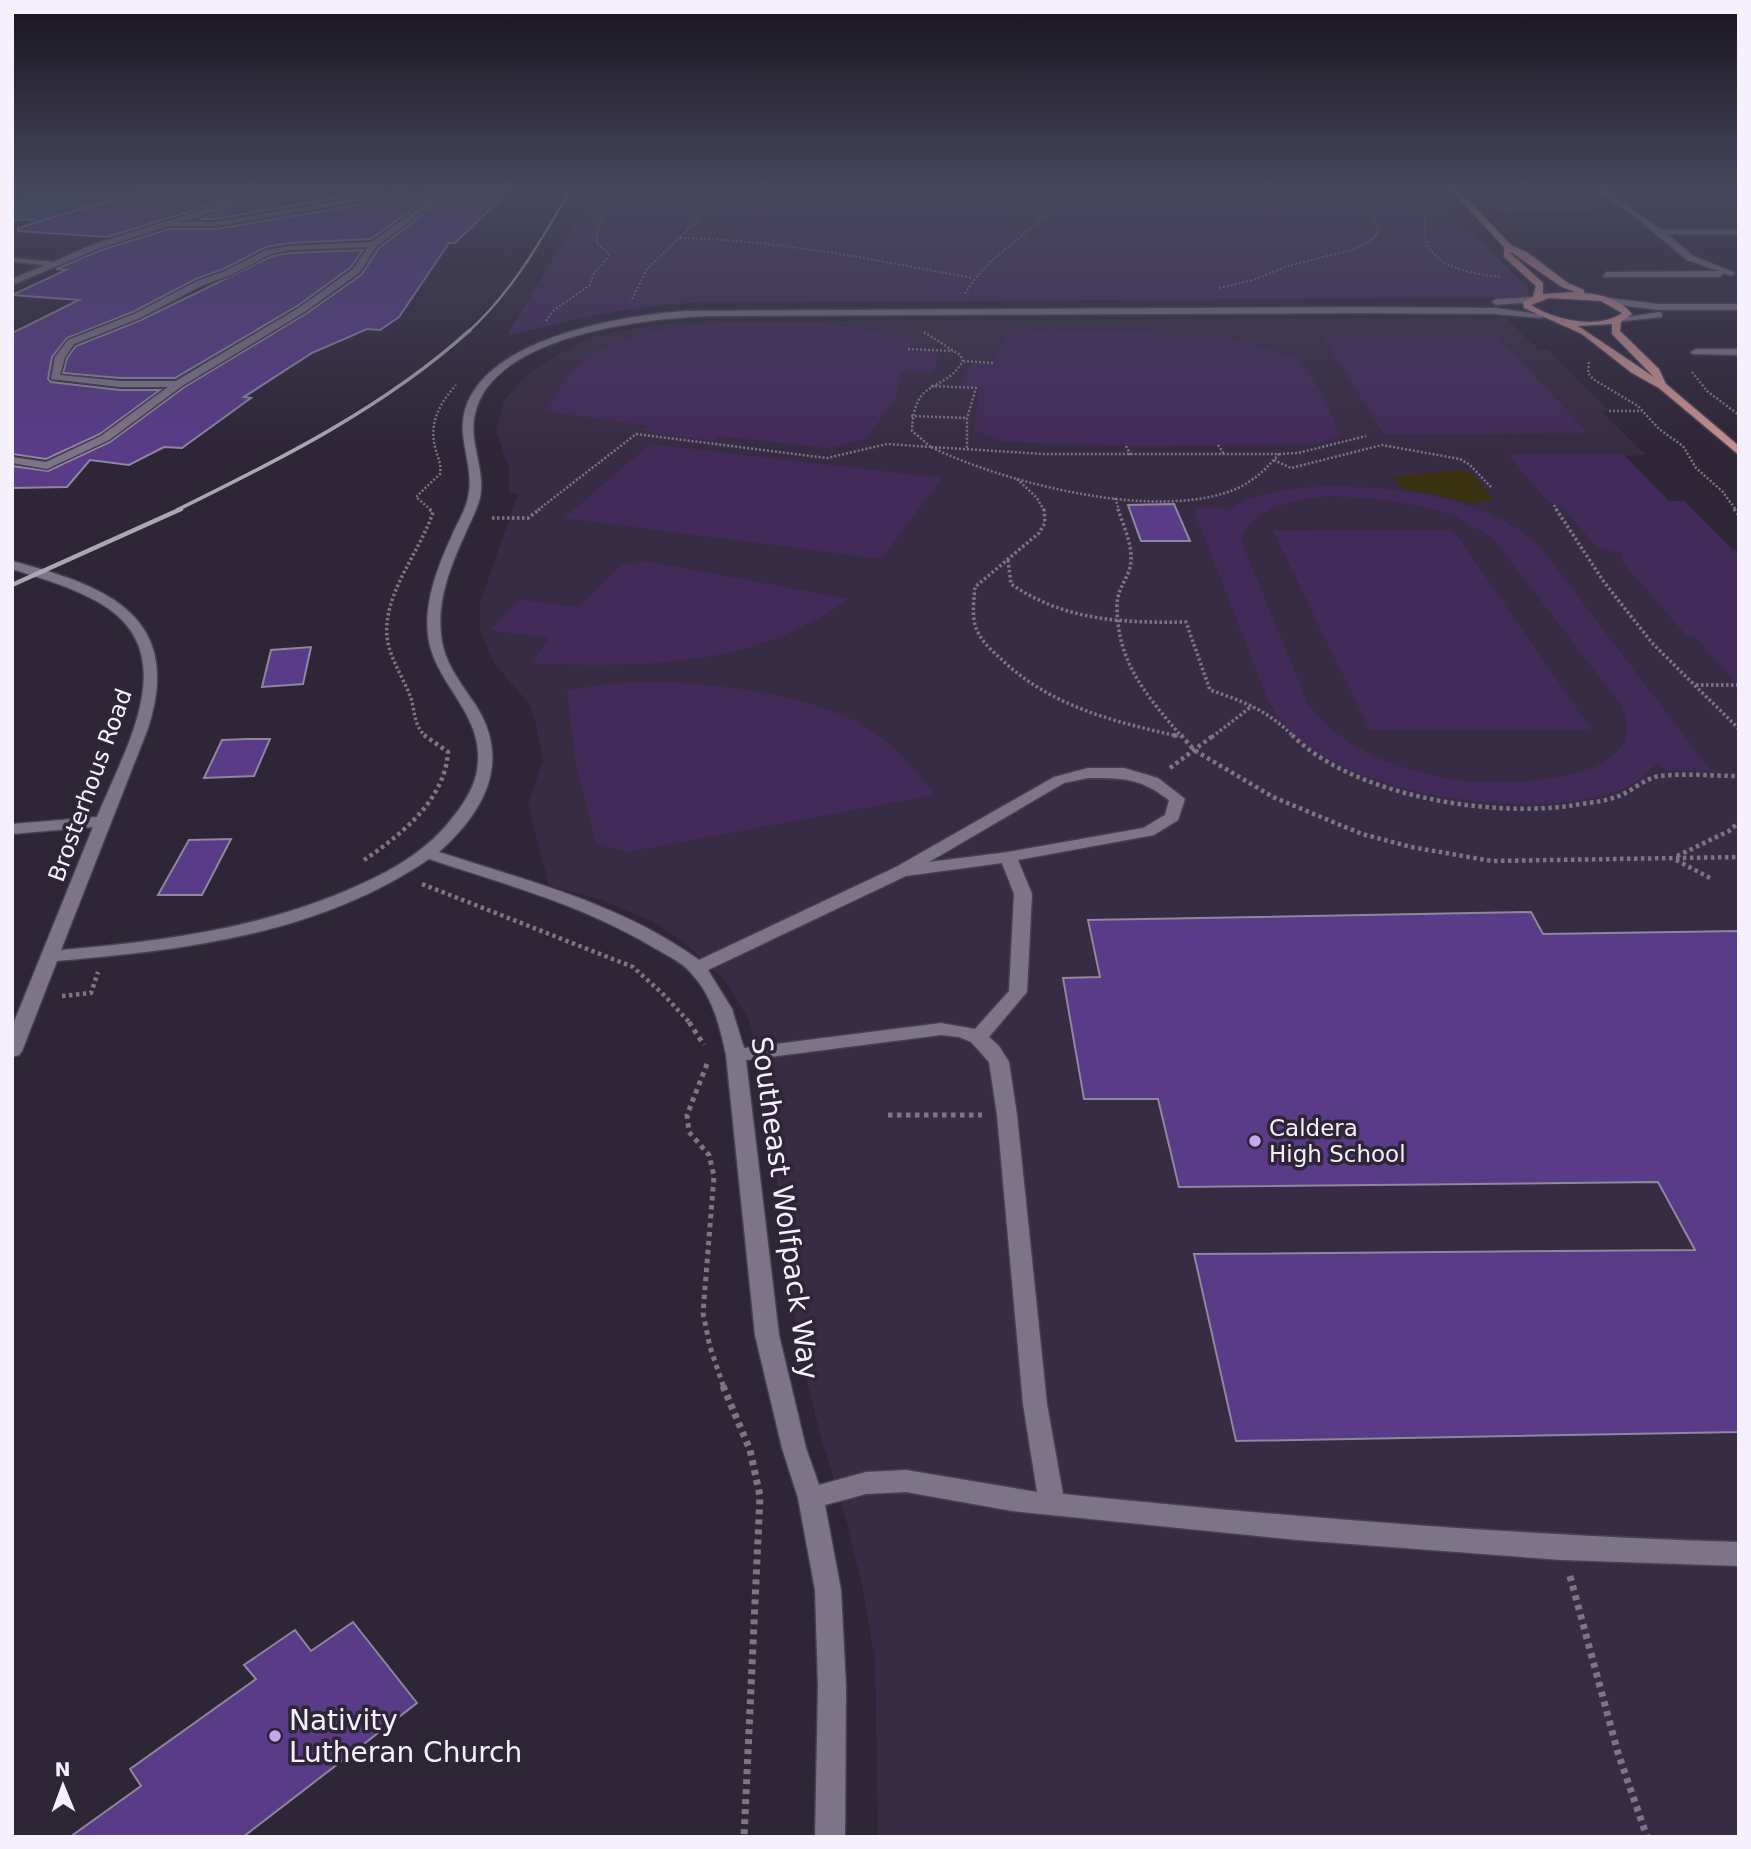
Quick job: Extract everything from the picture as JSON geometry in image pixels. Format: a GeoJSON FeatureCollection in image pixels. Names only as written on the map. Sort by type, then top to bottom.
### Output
{"type":"FeatureCollection","features":[{"type":"Feature","properties":{"kind":"main road"},"geometry":{"type":"LineString","coordinates":[[1530,276],[1540,285],[1540,291],[1527,306],[1541,315],[1589,323],[1621,319]]}},
{"type":"Feature","properties":{"kind":"main road"},"geometry":{"type":"LineString","coordinates":[[1553,276],[1565,285],[1594,298]]}},
{"type":"Feature","properties":{"kind":"main road"},"geometry":{"type":"LineString","coordinates":[[1534,298],[1563,295],[1594,298],[1625,309],[1627,314],[1621,319],[1615,332],[1656,371],[1663,386]]}},
{"type":"Feature","properties":{"kind":"main road"},"geometry":{"type":"LineString","coordinates":[[1556,319],[1585,332],[1635,371],[1663,386],[1739,452]]}},
{"type":"Feature","properties":{"kind":"street"},"geometry":{"type":"LineString","coordinates":[[178,384],[120,384],[54,377],[60,357],[71,342],[137,316],[200,283],[219,276]]}},
{"type":"Feature","properties":{"kind":"street"},"geometry":{"type":"LineString","coordinates":[[12,460],[47,466],[105,438],[178,384],[303,309],[349,276]]}},
{"type":"Feature","properties":{"kind":"street"},"geometry":{"type":"LineString","coordinates":[[1363,310],[1534,298]]}},
{"type":"Feature","properties":{"kind":"street"},"geometry":{"type":"LineString","coordinates":[[1608,301],[1658,307],[1739,307]]}},
{"type":"Feature","properties":{"kind":"street"},"geometry":{"type":"LineString","coordinates":[[50,956],[167,947],[275,924],[335,905],[396,874],[429,853],[453,830],[483,780],[486,756],[482,727],[439,661],[434,643],[434,605],[477,483],[467,427],[472,403],[478,393],[502,369],[548,342],[586,328],[641,318],[711,313],[1363,310],[1495,311],[1541,315]]}},
{"type":"Feature","properties":{"kind":"street"},"geometry":{"type":"LineString","coordinates":[[1621,319],[1739,313]]}},
{"type":"Feature","properties":{"kind":"street"},"geometry":{"type":"LineString","coordinates":[[1696,352],[1739,352]]}},
{"type":"Feature","properties":{"kind":"street","name":"Brosterhous Road"},"geometry":{"type":"LineString","coordinates":[[12,565],[75,586],[114,606],[136,626],[149,650],[152,676],[144,718],[12,1051]]}},
{"type":"Feature","properties":{"kind":"street"},"geometry":{"type":"LineString","coordinates":[[697,968],[902,871],[1059,780],[1088,773],[1124,773],[1153,781],[1177,799],[1172,817],[1148,832],[1008,857],[902,871]]}},
{"type":"Feature","properties":{"kind":"street"},"geometry":{"type":"LineString","coordinates":[[12,829],[102,821]]}},
{"type":"Feature","properties":{"kind":"street","name":"Southeast Wolfpack Way"},"geometry":{"type":"LineString","coordinates":[[429,853],[588,906],[655,939],[697,968],[720,1000],[732,1031],[736,1055],[767,1335],[794,1448],[811,1498],[828,1590],[832,1686],[830,1837]]}},
{"type":"Feature","properties":{"kind":"street"},"geometry":{"type":"LineString","coordinates":[[978,1038],[1018,992],[1023,894],[1008,857]]}},
{"type":"Feature","properties":{"kind":"street"},"geometry":{"type":"LineString","coordinates":[[736,1055],[941,1029],[962,1031],[978,1038],[992,1050],[999,1062],[1007,1115],[1035,1404],[1052,1503]]}},
{"type":"Feature","properties":{"kind":"street"},"geometry":{"type":"LineString","coordinates":[[811,1498],[866,1483],[906,1481],[1012,1500],[1297,1529],[1562,1548],[1739,1554]]}},
{"type":"Feature","properties":{"kind":"path"},"geometry":{"type":"LineString","coordinates":[[546,329],[546,321],[553,311],[590,285],[591,276]]}},
{"type":"Feature","properties":{"kind":"path"},"geometry":{"type":"LineString","coordinates":[[631,300],[643,276]]}},
{"type":"Feature","properties":{"kind":"path"},"geometry":{"type":"LineString","coordinates":[[963,276],[972,278],[964,295]]}},
{"type":"Feature","properties":{"kind":"path"},"geometry":{"type":"LineString","coordinates":[[1210,290],[1262,276]]}},
{"type":"Feature","properties":{"kind":"path"},"geometry":{"type":"LineString","coordinates":[[1494,276],[1506,279]]}},
{"type":"Feature","properties":{"kind":"path"},"geometry":{"type":"LineString","coordinates":[[920,327],[926,334],[954,351],[964,362],[993,363]]}},
{"type":"Feature","properties":{"kind":"path"},"geometry":{"type":"LineString","coordinates":[[908,349],[954,351]]}},
{"type":"Feature","properties":{"kind":"path"},"geometry":{"type":"LineString","coordinates":[[1588,359],[1588,373],[1597,383],[1642,411],[1659,429],[1683,446],[1696,468],[1722,491],[1739,515]]}},
{"type":"Feature","properties":{"kind":"path"},"geometry":{"type":"LineString","coordinates":[[964,362],[959,369],[928,386],[913,407],[912,431],[929,447],[1017,479],[1115,498],[1181,499],[1225,493],[1258,477],[1279,454]]}},
{"type":"Feature","properties":{"kind":"path"},"geometry":{"type":"LineString","coordinates":[[355,865],[405,829],[446,773],[449,760],[448,752],[424,735],[416,725],[411,696],[394,661],[387,638],[388,617],[393,600],[433,512],[416,497],[423,487],[437,478],[441,470],[432,436],[433,422],[438,409],[461,381]]}},
{"type":"Feature","properties":{"kind":"path"},"geometry":{"type":"LineString","coordinates":[[928,386],[976,388],[967,418],[967,450]]}},
{"type":"Feature","properties":{"kind":"path"},"geometry":{"type":"LineString","coordinates":[[1609,411],[1642,411]]}},
{"type":"Feature","properties":{"kind":"path"},"geometry":{"type":"LineString","coordinates":[[911,416],[967,418]]}},
{"type":"Feature","properties":{"kind":"path"},"geometry":{"type":"LineString","coordinates":[[466,518],[528,518],[636,434],[827,458],[887,444],[1131,456],[1279,454],[1298,453],[1366,436]]}},
{"type":"Feature","properties":{"kind":"path"},"geometry":{"type":"LineString","coordinates":[[1218,445],[1224,454]]}},
{"type":"Feature","properties":{"kind":"path"},"geometry":{"type":"LineString","coordinates":[[1274,460],[1292,468],[1382,445],[1460,459],[1470,465],[1491,487]]}},
{"type":"Feature","properties":{"kind":"path"},"geometry":{"type":"LineString","coordinates":[[1126,446],[1131,456]]}},
{"type":"Feature","properties":{"kind":"path"},"geometry":{"type":"LineString","coordinates":[[1017,479],[1037,496],[1046,516],[1041,531],[1008,560],[990,571],[975,587],[974,620],[988,646],[1026,683],[1067,704],[1126,724],[1179,736]]}},
{"type":"Feature","properties":{"kind":"path"},"geometry":{"type":"LineString","coordinates":[[1115,498],[1132,554],[1129,570],[1120,587],[1118,623],[1130,670],[1179,736],[1194,750],[1273,797],[1362,834],[1411,847],[1492,861],[1739,857]]}},
{"type":"Feature","properties":{"kind":"path"},"geometry":{"type":"LineString","coordinates":[[1554,505],[1604,582],[1653,644],[1739,729]]}},
{"type":"Feature","properties":{"kind":"path"},"geometry":{"type":"LineString","coordinates":[[1008,560],[1011,584],[1028,598],[1065,612],[1118,623],[1186,622],[1210,690],[1252,705],[1274,717],[1308,751],[1341,770],[1387,787],[1442,800],[1505,808],[1567,806],[1620,796],[1656,776],[1739,776]]}},
{"type":"Feature","properties":{"kind":"path"},"geometry":{"type":"LineString","coordinates":[[1695,685],[1739,685]]}},
{"type":"Feature","properties":{"kind":"path"},"geometry":{"type":"LineString","coordinates":[[1153,781],[1252,705]]}},
{"type":"Feature","properties":{"kind":"path"},"geometry":{"type":"LineString","coordinates":[[1673,858],[1729,831],[1739,822]]}},
{"type":"Feature","properties":{"kind":"path"},"geometry":{"type":"LineString","coordinates":[[1673,858],[1712,878]]}},
{"type":"Feature","properties":{"kind":"path"},"geometry":{"type":"LineString","coordinates":[[366,859],[396,874],[633,967],[652,981],[698,1031],[707,1068],[693,1094],[687,1115],[689,1132],[709,1154],[714,1175],[703,1313],[710,1347],[727,1398],[750,1451],[760,1496],[744,1837]]}},
{"type":"Feature","properties":{"kind":"path"},"geometry":{"type":"LineString","coordinates":[[34,998],[91,993],[106,951]]}},
{"type":"Feature","properties":{"kind":"path"},"geometry":{"type":"LineString","coordinates":[[888,1115],[1007,1115]]}},
{"type":"Feature","properties":{"kind":"path"},"geometry":{"type":"LineString","coordinates":[[1562,1548],[1618,1753],[1647,1837]]}},
{"type":"Feature","properties":{"kind":"shaded area"},"geometry":{"type":"Polygon","coordinates":[[[543,276],[1516,276],[1526,286],[1530,297],[691,303],[576,319],[507,336],[543,276]]]}},
{"type":"Feature","properties":{"kind":"shaded area","name":"Caldera High School"},"geometry":{"type":"Polygon","coordinates":[[[1506,318],[1539,350],[1548,350],[1609,410],[1601,411],[1646,455],[1625,456],[1669,501],[1684,501],[1733,550],[1739,551],[1739,1837],[878,1837],[875,1660],[848,1526],[819,1430],[801,1357],[762,1073],[749,1020],[724,979],[681,940],[652,921],[602,900],[549,886],[528,805],[543,760],[536,725],[530,705],[494,663],[480,630],[480,603],[518,494],[509,493],[509,469],[496,431],[504,400],[530,372],[580,342],[595,336],[661,324],[710,321],[1506,318]]]}},
{"type":"Feature","properties":{"kind":"shaded area"},"geometry":{"type":"Polygon","coordinates":[[[823,323],[911,339],[909,351],[938,352],[934,373],[902,372],[894,401],[866,439],[828,448],[718,436],[712,441],[644,431],[649,426],[544,411],[565,380],[580,364],[607,348],[635,337],[697,325],[823,323]]]}},
{"type":"Feature","properties":{"kind":"shaded area"},"geometry":{"type":"Polygon","coordinates":[[[1010,330],[1116,331],[1233,338],[1298,358],[1325,398],[1340,437],[1312,444],[1135,446],[1004,442],[974,430],[980,388],[959,386],[972,363],[992,364],[1010,330]]]}},
{"type":"Feature","properties":{"kind":"shaded area"},"geometry":{"type":"Polygon","coordinates":[[[1321,334],[1495,334],[1588,433],[1384,434],[1321,334]]]}},
{"type":"Feature","properties":{"kind":"shaded area"},"geometry":{"type":"Polygon","coordinates":[[[650,444],[942,478],[881,559],[564,518],[650,444]]]}},
{"type":"Feature","properties":{"kind":"shaded area"},"geometry":{"type":"Polygon","coordinates":[[[1509,455],[1624,455],[1669,501],[1684,501],[1733,550],[1739,551],[1739,681],[1734,681],[1696,638],[1685,634],[1621,560],[1623,554],[1597,547],[1561,506],[1546,500],[1509,455]]]}},
{"type":"Feature","properties":{"kind":"shaded area"},"geometry":{"type":"Polygon","coordinates":[[[1314,487],[1372,488],[1432,496],[1461,503],[1515,527],[1538,544],[1710,770],[1664,770],[1658,763],[1629,786],[1587,799],[1493,803],[1392,785],[1347,768],[1308,746],[1280,719],[1269,702],[1193,508],[1224,507],[1226,512],[1245,500],[1279,491],[1314,487]],[[1328,496],[1277,506],[1255,519],[1241,540],[1307,702],[1320,718],[1335,732],[1370,754],[1410,769],[1450,779],[1501,782],[1567,775],[1596,766],[1617,752],[1627,732],[1621,705],[1493,538],[1455,516],[1422,506],[1369,498],[1328,496]]]}},
{"type":"Feature","properties":{"kind":"shaded area"},"geometry":{"type":"Polygon","coordinates":[[[1453,530],[1591,729],[1370,730],[1273,531],[1453,530]]]}},
{"type":"Feature","properties":{"kind":"shaded area"},"geometry":{"type":"Polygon","coordinates":[[[646,561],[848,599],[813,621],[776,638],[737,650],[656,663],[532,663],[549,638],[490,630],[520,600],[579,607],[620,566],[646,561]]]}},
{"type":"Feature","properties":{"kind":"shaded area"},"geometry":{"type":"Polygon","coordinates":[[[672,682],[752,691],[832,711],[856,722],[887,742],[909,763],[935,795],[627,852],[596,843],[576,763],[567,690],[617,683],[672,682]]]}},
{"type":"Feature","properties":{"kind":"sand"},"geometry":{"type":"Polygon","coordinates":[[[1458,470],[1472,473],[1494,500],[1469,503],[1437,494],[1403,489],[1392,477],[1458,470]]]}},
{"type":"Feature","properties":{"kind":"building"},"geometry":{"type":"Polygon","coordinates":[[[52,276],[204,276],[133,312],[67,338],[52,357],[48,379],[51,382],[120,390],[160,390],[100,434],[46,459],[12,454],[12,333],[79,300],[12,295],[52,276]]]}},
{"type":"Feature","properties":{"kind":"building"},"geometry":{"type":"Polygon","coordinates":[[[230,276],[338,276],[299,305],[175,378],[120,378],[63,373],[67,358],[76,346],[141,320],[230,276]]]}},
{"type":"Feature","properties":{"kind":"building"},"geometry":{"type":"Polygon","coordinates":[[[359,276],[427,276],[399,317],[380,330],[367,329],[312,353],[244,397],[251,398],[182,448],[164,447],[129,465],[90,460],[67,487],[12,488],[12,466],[48,471],[110,442],[183,388],[307,313],[359,276]]]}},
{"type":"Feature","properties":{"kind":"building"},"geometry":{"type":"Polygon","coordinates":[[[1174,504],[1190,541],[1141,541],[1128,505],[1174,504]]]}},
{"type":"Feature","properties":{"kind":"building"},"geometry":{"type":"Polygon","coordinates":[[[311,647],[303,684],[262,687],[271,650],[311,647]]]}},
{"type":"Feature","properties":{"kind":"building"},"geometry":{"type":"Polygon","coordinates":[[[270,739],[254,776],[204,778],[222,740],[270,739]]]}},
{"type":"Feature","properties":{"kind":"building"},"geometry":{"type":"Polygon","coordinates":[[[231,839],[202,895],[158,895],[189,840],[231,839]]]}},
{"type":"Feature","properties":{"kind":"building"},"geometry":{"type":"Polygon","coordinates":[[[1531,912],[1543,934],[1739,931],[1739,1432],[1236,1441],[1194,1254],[1695,1250],[1658,1182],[1179,1187],[1158,1099],[1084,1099],[1063,978],[1100,977],[1088,920],[1531,912]]]}},
{"type":"Feature","properties":{"kind":"building","name":"Nativity Lutheran Church"},"geometry":{"type":"Polygon","coordinates":[[[353,1622],[417,1703],[243,1837],[70,1837],[141,1786],[130,1769],[256,1679],[244,1665],[295,1630],[311,1651],[353,1622]]]}},
{"type":"Feature","properties":{"kind":"railway"},"geometry":{"type":"LineString","coordinates":[[468,332],[484,317],[517,276]]}},
{"type":"Feature","properties":{"kind":"railway"},"geometry":{"type":"LineString","coordinates":[[177,510],[254,472],[367,408],[403,384],[470,330]]}},
{"type":"Feature","properties":{"kind":"railway"},"geometry":{"type":"LineString","coordinates":[[12,585],[181,509]]}},
{"type":"Feature","properties":{"kind":"place","name":"Caldera High School"},"geometry":{"type":"Point","coordinates":[1255,1141]}},
{"type":"Feature","properties":{"kind":"place","name":"Nativity Lutheran Church"},"geometry":{"type":"Point","coordinates":[275,1736]}}]}
